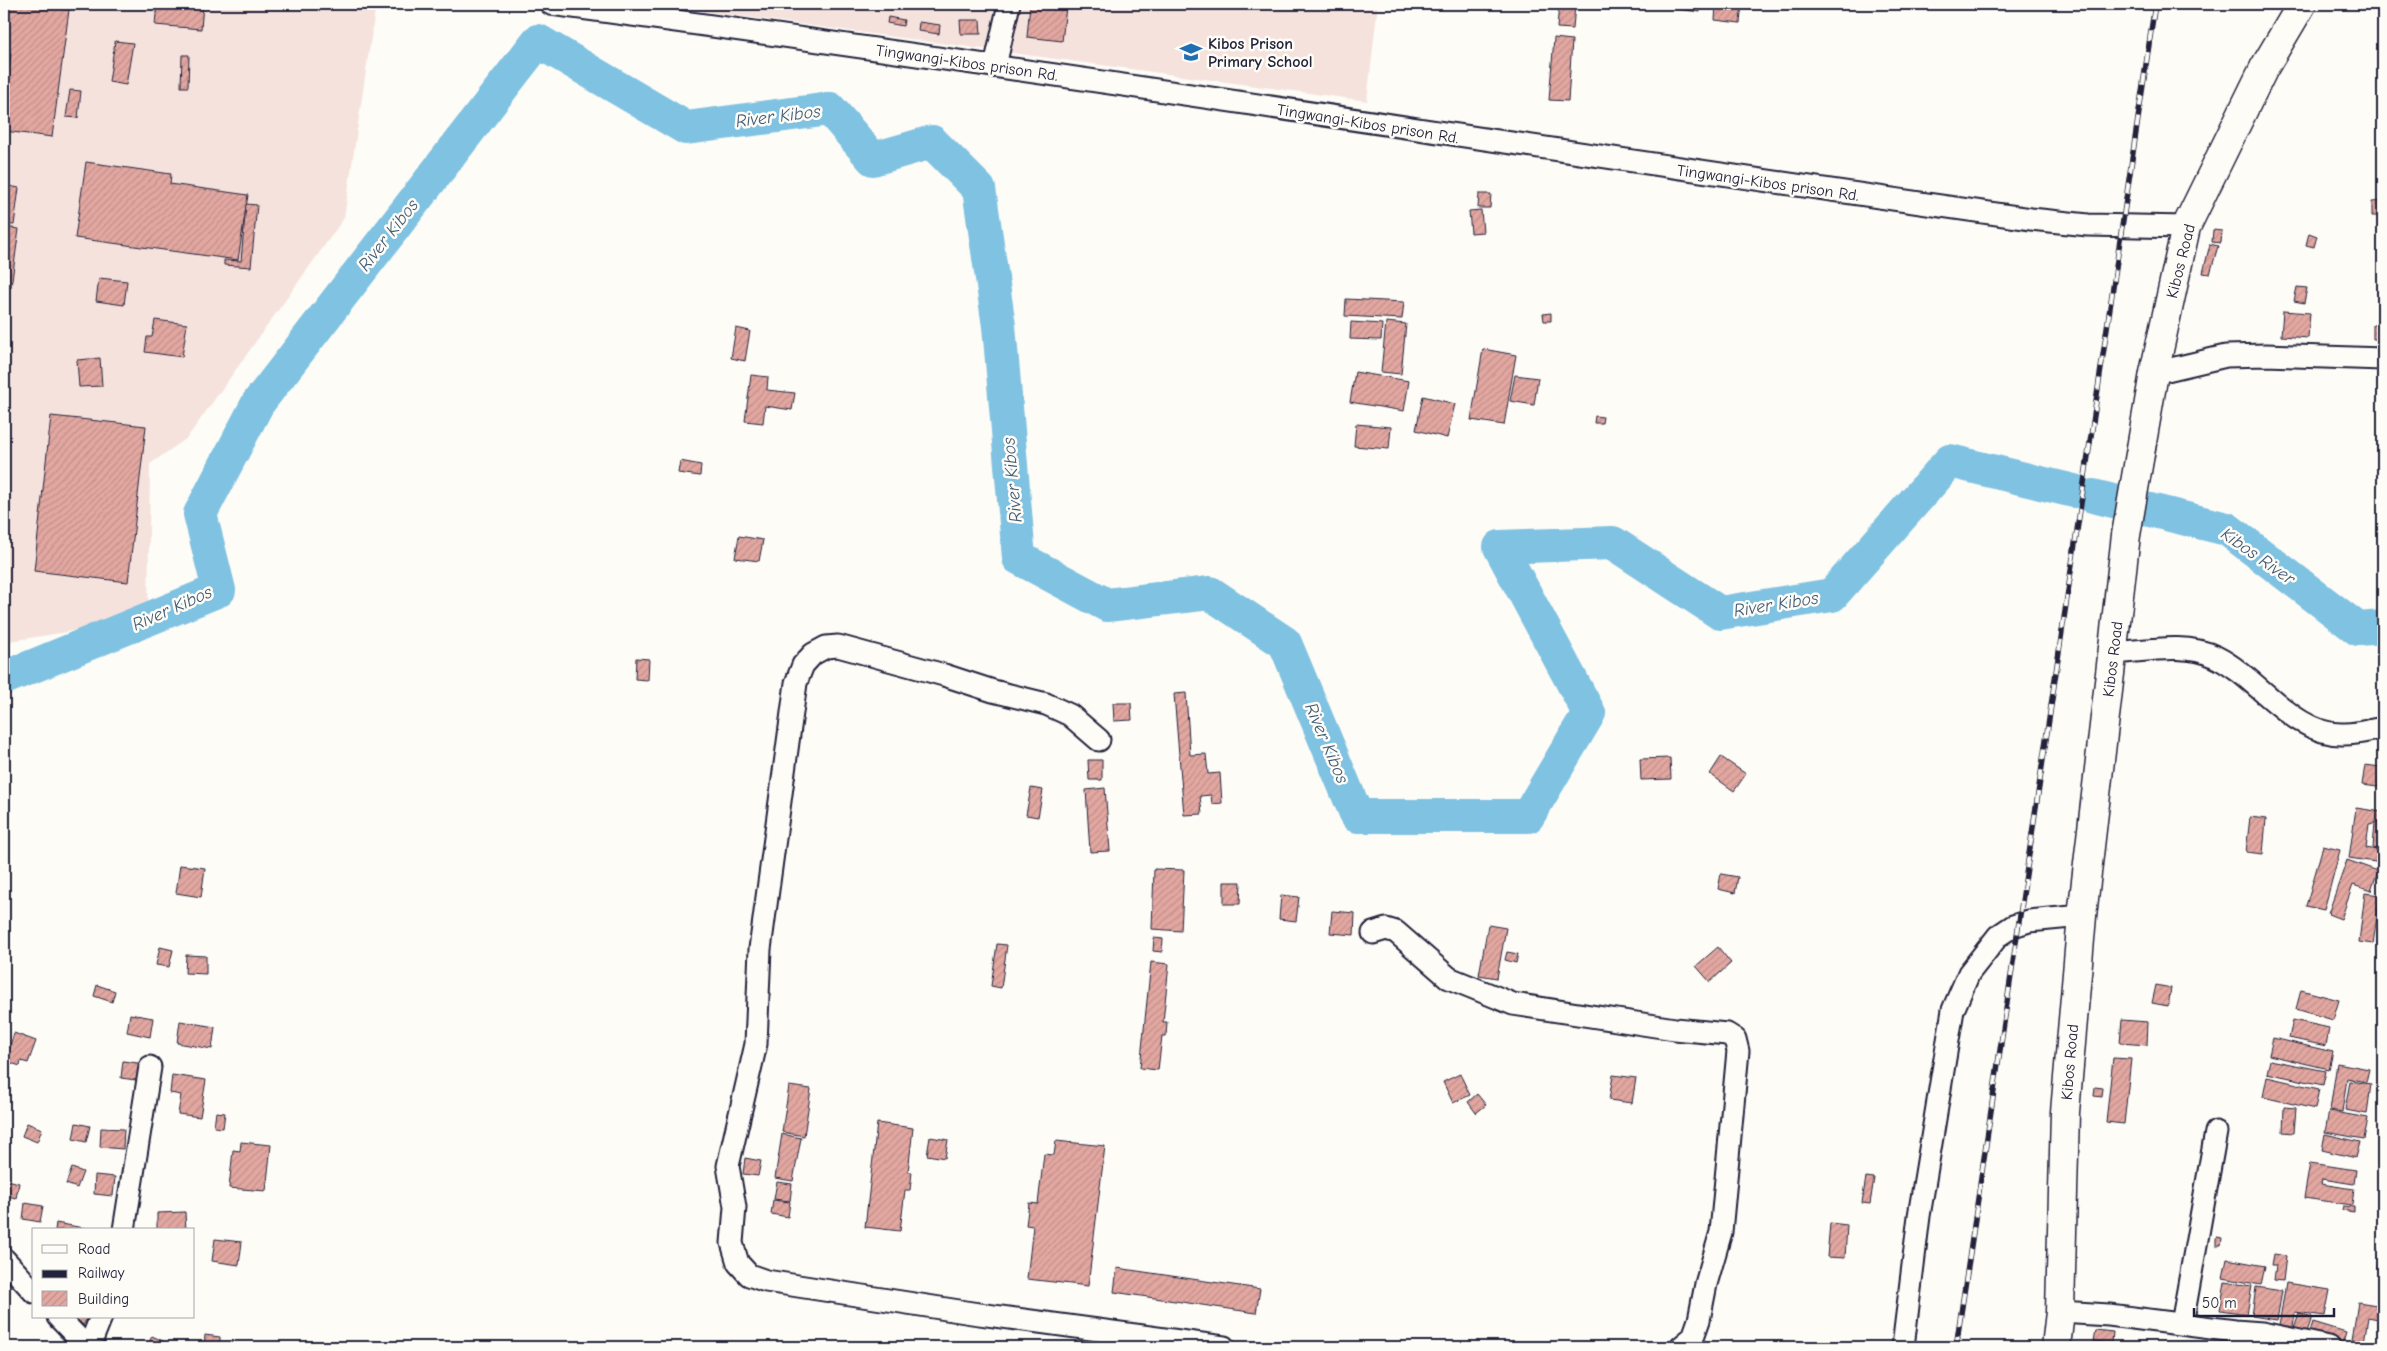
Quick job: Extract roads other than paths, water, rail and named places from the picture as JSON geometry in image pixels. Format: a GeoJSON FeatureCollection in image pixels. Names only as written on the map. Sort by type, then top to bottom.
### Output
{"type":"FeatureCollection","features":[{"type":"Feature","properties":{"kind":"main road","name":"Kibos Road"},"geometry":{"type":"LineString","coordinates":[[2056,1347],[2060,1312],[2065,1112],[2082,916],[2114,653],[2126,535],[2154,373],[2186,228],[2264,68],[2302,4]]}},
{"type":"Feature","properties":{"kind":"street","name":"Tingwangi-Kibos prison Rd."},"geometry":{"type":"LineString","coordinates":[[551,4],[995,66],[1360,122],[2031,219],[2088,225],[2186,228]]}},
{"type":"Feature","properties":{"kind":"street"},"geometry":{"type":"LineString","coordinates":[[995,66],[1009,4]]}},
{"type":"Feature","properties":{"kind":"street"},"geometry":{"type":"LineString","coordinates":[[2154,373],[2226,356],[2275,355],[2383,359]]}},
{"type":"Feature","properties":{"kind":"street"},"geometry":{"type":"LineString","coordinates":[[1099,740],[1070,715],[1046,704],[993,691],[944,675],[838,646],[826,647],[812,654],[803,665],[796,683],[760,949],[756,1044],[728,1166],[735,1207],[732,1243],[738,1263],[749,1275],[766,1281],[972,1313],[1224,1347]]}},
{"type":"Feature","properties":{"kind":"street"},"geometry":{"type":"LineString","coordinates":[[2114,653],[2182,649],[2200,652],[2216,657],[2241,673],[2294,718],[2310,727],[2324,732],[2345,734],[2383,728]]}},
{"type":"Feature","properties":{"kind":"street"},"geometry":{"type":"LineString","coordinates":[[1901,1346],[1919,1216],[1953,1010],[1969,973],[1998,936],[2013,926],[2029,921],[2082,916]]}},
{"type":"Feature","properties":{"kind":"street"},"geometry":{"type":"LineString","coordinates":[[1373,933],[1386,929],[1396,932],[1449,978],[1513,1004],[1727,1034],[1735,1039],[1738,1051],[1721,1232],[1706,1284],[1699,1320],[1693,1337],[1681,1347]]}},
{"type":"Feature","properties":{"kind":"street"},"geometry":{"type":"LineString","coordinates":[[124,1228],[150,1067]]}},
{"type":"Feature","properties":{"kind":"street"},"geometry":{"type":"LineString","coordinates":[[2182,1324],[2216,1132]]}},
{"type":"Feature","properties":{"kind":"street"},"geometry":{"type":"LineString","coordinates":[[4,1259],[32,1290]]}},
{"type":"Feature","properties":{"kind":"street"},"geometry":{"type":"LineString","coordinates":[[2060,1312],[2109,1315],[2262,1333],[2329,1347]]}},
{"type":"Feature","properties":{"kind":"street"},"geometry":{"type":"LineString","coordinates":[[59,1318],[88,1347],[101,1318]]}},
{"type":"Feature","properties":{"kind":"waterway","name":"River Kibos"},"geometry":{"type":"LineString","coordinates":[[4,678],[219,590],[200,514],[258,403],[538,41],[686,128],[830,109],[873,159],[932,142],[979,189],[999,326],[1019,558],[1107,605],[1210,593],[1285,643],[1357,816],[1528,816],[1589,713],[1500,547],[1613,543],[1720,613],[1832,595],[1950,461],[2074,491]]}},
{"type":"Feature","properties":{"kind":"waterway","name":"Kibos River"},"geometry":{"type":"LineString","coordinates":[[2093,496],[2227,529],[2358,629],[2383,627]]}},
{"type":"Feature","properties":{"kind":"railway"},"geometry":{"type":"LineString","coordinates":[[1956,1347],[2155,4]]}},
{"type":"Feature","properties":{"kind":"place","name":"Kibos Prison Primary School"},"geometry":{"type":"Point","coordinates":[1191,52]}}]}
